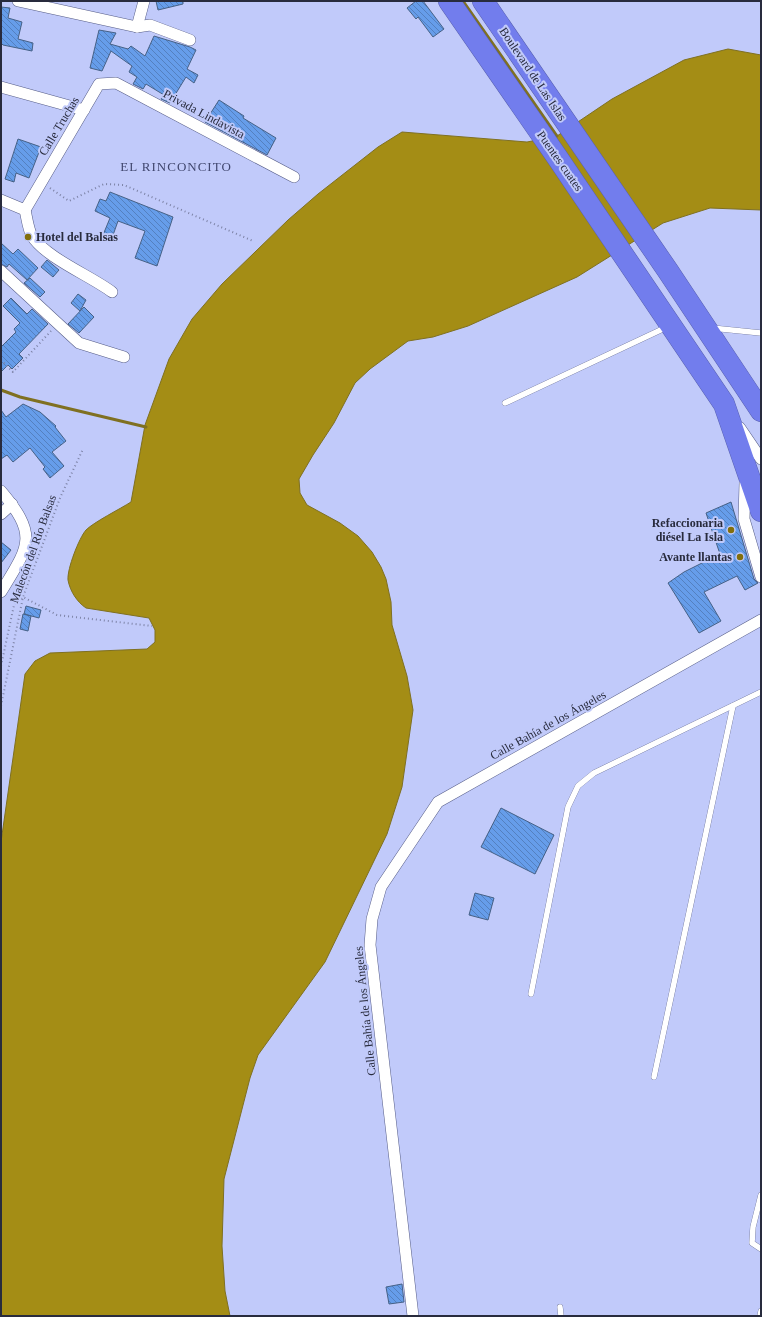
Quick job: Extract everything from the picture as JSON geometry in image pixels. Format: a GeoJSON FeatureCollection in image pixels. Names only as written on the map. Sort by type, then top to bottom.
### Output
{"type":"FeatureCollection","features":[{"type":"Feature","properties":{"kind":"highway","name":"Puentes cuates"},"geometry":{"type":"LineString","coordinates":[[449,1],[724,404],[754,464],[761,512]]}},
{"type":"Feature","properties":{"kind":"highway","name":"Boulevard de Las Islas"},"geometry":{"type":"LineString","coordinates":[[483,1],[706,328]]}},
{"type":"Feature","properties":{"kind":"highway"},"geometry":{"type":"LineString","coordinates":[[706,328],[761,411]]}},
{"type":"Feature","properties":{"kind":"street"},"geometry":{"type":"LineString","coordinates":[[18,1],[34,3],[137,26],[150,25],[190,40]]}},
{"type":"Feature","properties":{"kind":"street"},"geometry":{"type":"LineString","coordinates":[[137,26],[144,1]]}},
{"type":"Feature","properties":{"kind":"street","name":"Privada Lindavista"},"geometry":{"type":"LineString","coordinates":[[99,84],[116,83],[294,177]]}},
{"type":"Feature","properties":{"kind":"street","name":"Calle Truchas"},"geometry":{"type":"LineString","coordinates":[[24,210],[99,84]]}},
{"type":"Feature","properties":{"kind":"street"},"geometry":{"type":"LineString","coordinates":[[1,87],[84,110]]}},
{"type":"Feature","properties":{"kind":"street"},"geometry":{"type":"LineString","coordinates":[[1,200],[24,210],[31,235],[38,244],[75,270],[96,280],[112,292]]}},
{"type":"Feature","properties":{"kind":"street"},"geometry":{"type":"LineString","coordinates":[[1,271],[57,325],[79,343],[124,356]]}},
{"type":"Feature","properties":{"kind":"street"},"geometry":{"type":"LineString","coordinates":[[754,464],[744,519],[761,577]]}},
{"type":"Feature","properties":{"kind":"street"},"geometry":{"type":"LineString","coordinates":[[1,491],[22,518],[26,536],[24,554],[1,592]]}},
{"type":"Feature","properties":{"kind":"street"},"geometry":{"type":"LineString","coordinates":[[1,514],[12,504]]}},
{"type":"Feature","properties":{"kind":"street","name":"Calle Bahía de los Ángeles"},"geometry":{"type":"LineString","coordinates":[[413,1316],[370,945],[372,920],[381,887],[438,802],[761,620]]}},
{"type":"Feature","properties":{"kind":"lane"},"geometry":{"type":"LineString","coordinates":[[505,402],[671,325]]}},
{"type":"Feature","properties":{"kind":"lane"},"geometry":{"type":"LineString","coordinates":[[706,328],[761,333]]}},
{"type":"Feature","properties":{"kind":"lane"},"geometry":{"type":"LineString","coordinates":[[531,994],[568,807],[578,786],[594,772],[761,692]]}},
{"type":"Feature","properties":{"kind":"lane"},"geometry":{"type":"LineString","coordinates":[[654,1077],[733,706]]}},
{"type":"Feature","properties":{"kind":"lane"},"geometry":{"type":"LineString","coordinates":[[761,1195],[753,1227],[752,1243],[761,1249]]}},
{"type":"Feature","properties":{"kind":"lane"},"geometry":{"type":"LineString","coordinates":[[560,1307],[562,1316]]}},
{"type":"Feature","properties":{"kind":"lane"},"geometry":{"type":"LineString","coordinates":[[760,1316],[761,1311]]}},
{"type":"Feature","properties":{"kind":"path"},"geometry":{"type":"LineString","coordinates":[[41,181],[69,201],[104,184],[124,185],[252,241]]}},
{"type":"Feature","properties":{"kind":"path"},"geometry":{"type":"LineString","coordinates":[[1,360],[13,372],[57,325]]}},
{"type":"Feature","properties":{"kind":"path","name":"Malecón del Río Balsas"},"geometry":{"type":"LineString","coordinates":[[1,706],[23,597],[60,498],[83,449]]}},
{"type":"Feature","properties":{"kind":"path"},"geometry":{"type":"LineString","coordinates":[[1,666],[14,605],[23,597],[57,615],[152,626]]}},
{"type":"Feature","properties":{"kind":"shaded area"},"geometry":{"type":"Polygon","coordinates":[[[728,49],[761,55],[761,210],[710,208],[663,223],[577,277],[468,326],[433,337],[408,341],[370,369],[355,383],[334,423],[299,479],[300,493],[307,505],[340,523],[358,536],[372,552],[381,567],[386,579],[391,602],[392,625],[407,676],[413,710],[402,787],[387,834],[325,962],[258,1055],[250,1078],[224,1179],[222,1246],[225,1291],[230,1316],[1,1316],[1,842],[25,674],[35,661],[50,653],[147,649],[155,642],[155,630],[149,618],[86,608],[80,603],[72,592],[68,575],[74,554],[86,530],[101,519],[131,502],[145,425],[169,359],[192,319],[222,284],[288,220],[318,194],[378,147],[402,132],[527,142],[557,136],[612,99],[684,60],[728,49]]]}},
{"type":"Feature","properties":{"kind":"building"},"geometry":{"type":"Polygon","coordinates":[[[156,1],[183,1],[183,4],[158,10],[156,1]]]}},
{"type":"Feature","properties":{"kind":"building"},"geometry":{"type":"Polygon","coordinates":[[[416,1],[423,1],[444,29],[433,37],[418,17],[416,19],[407,8],[416,1]]]}},
{"type":"Feature","properties":{"kind":"building"},"geometry":{"type":"Polygon","coordinates":[[[1,7],[10,8],[8,18],[22,22],[18,39],[33,43],[32,51],[3,45],[1,43],[1,7]]]}},
{"type":"Feature","properties":{"kind":"building"},"geometry":{"type":"Polygon","coordinates":[[[99,30],[116,33],[110,44],[128,49],[131,46],[145,56],[154,36],[196,50],[187,69],[198,75],[194,83],[186,77],[170,103],[161,99],[164,95],[146,84],[143,89],[133,84],[137,77],[129,72],[132,66],[111,51],[102,71],[90,68],[99,30]]]}},
{"type":"Feature","properties":{"kind":"building"},"geometry":{"type":"Polygon","coordinates":[[[219,100],[244,116],[243,118],[276,138],[267,155],[205,122],[219,100]]]}},
{"type":"Feature","properties":{"kind":"building"},"geometry":{"type":"Polygon","coordinates":[[[18,139],[41,147],[29,178],[16,173],[14,182],[5,179],[18,139]]]}},
{"type":"Feature","properties":{"kind":"building"},"geometry":{"type":"Polygon","coordinates":[[[110,192],[173,217],[157,266],[135,258],[145,231],[118,221],[112,238],[103,235],[110,218],[95,211],[100,199],[106,201],[110,192]]]}},
{"type":"Feature","properties":{"kind":"building"},"geometry":{"type":"Polygon","coordinates":[[[1,243],[13,254],[18,249],[38,268],[27,280],[9,264],[7,267],[1,264],[1,243]]]}},
{"type":"Feature","properties":{"kind":"building"},"geometry":{"type":"Polygon","coordinates":[[[47,260],[59,270],[53,277],[41,267],[47,260]]]}},
{"type":"Feature","properties":{"kind":"building"},"geometry":{"type":"Polygon","coordinates":[[[30,278],[45,292],[40,297],[24,283],[30,278]]]}},
{"type":"Feature","properties":{"kind":"building"},"geometry":{"type":"Polygon","coordinates":[[[78,294],[86,300],[80,311],[71,303],[78,294]]]}},
{"type":"Feature","properties":{"kind":"building"},"geometry":{"type":"Polygon","coordinates":[[[11,298],[27,314],[32,309],[48,324],[19,354],[23,358],[12,369],[8,365],[1,372],[1,347],[16,332],[14,329],[20,323],[3,306],[11,298]]]}},
{"type":"Feature","properties":{"kind":"building"},"geometry":{"type":"Polygon","coordinates":[[[84,307],[94,317],[79,333],[68,324],[84,307]]]}},
{"type":"Feature","properties":{"kind":"building"},"geometry":{"type":"Polygon","coordinates":[[[23,404],[40,412],[56,426],[55,427],[66,441],[52,452],[64,466],[50,478],[43,469],[45,467],[30,448],[13,462],[7,455],[1,459],[1,410],[6,417],[23,404]]]}},
{"type":"Feature","properties":{"kind":"building"},"geometry":{"type":"Polygon","coordinates":[[[731,502],[754,579],[758,583],[745,590],[737,576],[704,592],[721,621],[699,633],[668,583],[684,572],[720,554],[706,513],[731,502]]]}},
{"type":"Feature","properties":{"kind":"building"},"geometry":{"type":"Polygon","coordinates":[[[1,542],[11,550],[1,563],[1,542]]]}},
{"type":"Feature","properties":{"kind":"building"},"geometry":{"type":"Polygon","coordinates":[[[26,606],[41,610],[39,618],[24,614],[26,606]]]}},
{"type":"Feature","properties":{"kind":"building"},"geometry":{"type":"Polygon","coordinates":[[[23,614],[31,616],[28,631],[20,629],[23,614]]]}},
{"type":"Feature","properties":{"kind":"building"},"geometry":{"type":"Polygon","coordinates":[[[501,808],[554,835],[535,874],[481,847],[501,808]]]}},
{"type":"Feature","properties":{"kind":"building"},"geometry":{"type":"Polygon","coordinates":[[[475,893],[494,898],[488,920],[469,915],[475,893]]]}},
{"type":"Feature","properties":{"kind":"building"},"geometry":{"type":"Polygon","coordinates":[[[402,1284],[404,1302],[389,1304],[386,1287],[402,1284]]]}},
{"type":"Feature","properties":{"kind":"waterway"},"geometry":{"type":"LineString","coordinates":[[463,1],[557,136]]}},
{"type":"Feature","properties":{"kind":"waterway"},"geometry":{"type":"LineString","coordinates":[[1,390],[20,397],[146,427]]}},
{"type":"Feature","properties":{"kind":"place","name":"Hotel del Balsas"},"geometry":{"type":"Point","coordinates":[28,237]}},
{"type":"Feature","properties":{"kind":"place","name":"Refaccionaria diésel La Isla"},"geometry":{"type":"Point","coordinates":[731,530]}},
{"type":"Feature","properties":{"kind":"place","name":"Avante llantas"},"geometry":{"type":"Point","coordinates":[740,557]}},
{"type":"Feature","properties":{"kind":"district","name":"EL RINCONCITO"},"geometry":{"type":"Point","coordinates":[176,166]}}]}
